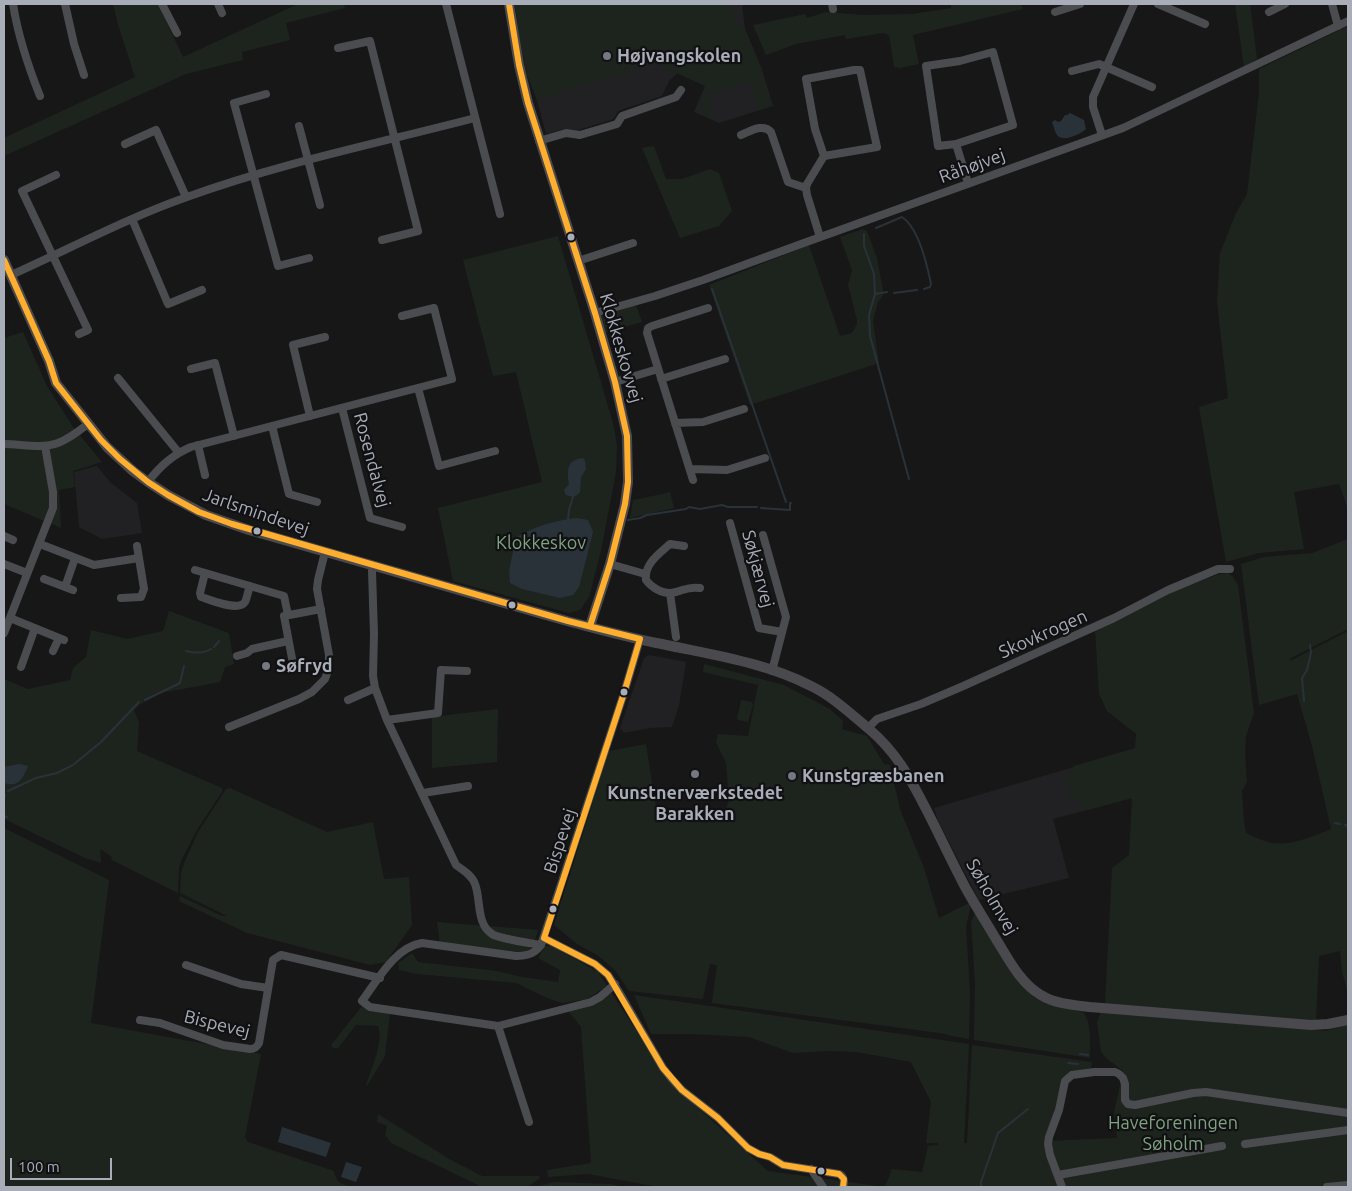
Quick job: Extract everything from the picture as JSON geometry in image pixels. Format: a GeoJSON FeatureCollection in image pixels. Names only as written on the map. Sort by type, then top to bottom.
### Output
{"type":"FeatureCollection","features":[{"type":"Feature","properties":{"kind":"street"},"geometry":{"type":"LineString","coordinates":[[13,4],[21,42],[40,96]]}},
{"type":"Feature","properties":{"kind":"street"},"geometry":{"type":"LineString","coordinates":[[65,4],[74,44],[84,75]]}},
{"type":"Feature","properties":{"kind":"street"},"geometry":{"type":"LineString","coordinates":[[162,4],[177,33]]}},
{"type":"Feature","properties":{"kind":"street"},"geometry":{"type":"LineString","coordinates":[[218,4],[222,13]]}},
{"type":"Feature","properties":{"kind":"street"},"geometry":{"type":"LineString","coordinates":[[446,4],[500,214]]}},
{"type":"Feature","properties":{"kind":"street","name":"Klokkeskovvej"},"geometry":{"type":"LineString","coordinates":[[509,4],[519,65],[528,103],[595,313],[615,382],[627,436],[628,482],[625,504],[610,564],[590,626]]}},
{"type":"Feature","properties":{"kind":"street"},"geometry":{"type":"LineString","coordinates":[[1055,12],[1080,4]]}},
{"type":"Feature","properties":{"kind":"street"},"geometry":{"type":"LineString","coordinates":[[1102,135],[1092,103],[1093,97],[1134,4]]}},
{"type":"Feature","properties":{"kind":"street"},"geometry":{"type":"LineString","coordinates":[[1158,4],[1205,24]]}},
{"type":"Feature","properties":{"kind":"street"},"geometry":{"type":"LineString","coordinates":[[1332,4],[1338,26]]}},
{"type":"Feature","properties":{"kind":"street"},"geometry":{"type":"LineString","coordinates":[[1270,12],[1281,6],[1283,16]]}},
{"type":"Feature","properties":{"kind":"street","name":"Råhøjvej"},"geometry":{"type":"LineString","coordinates":[[595,313],[687,285],[1123,128],[1348,21]]}},
{"type":"Feature","properties":{"kind":"street"},"geometry":{"type":"LineString","coordinates":[[338,48],[370,41],[418,231],[382,240]]}},
{"type":"Feature","properties":{"kind":"street"},"geometry":{"type":"LineString","coordinates":[[994,52],[1013,125],[956,144],[938,146],[926,66],[960,61],[994,52]]}},
{"type":"Feature","properties":{"kind":"street"},"geometry":{"type":"LineString","coordinates":[[1072,71],[1099,64],[1152,87]]}},
{"type":"Feature","properties":{"kind":"street"},"geometry":{"type":"LineString","coordinates":[[820,237],[806,184],[824,156],[877,147],[860,70],[806,79],[815,129],[824,156]]}},
{"type":"Feature","properties":{"kind":"street"},"geometry":{"type":"LineString","coordinates":[[539,141],[566,133],[580,135],[617,124],[622,116],[676,97],[681,90]]}},
{"type":"Feature","properties":{"kind":"street"},"geometry":{"type":"LineString","coordinates":[[266,94],[234,103],[278,266],[309,258]]}},
{"type":"Feature","properties":{"kind":"street"},"geometry":{"type":"LineString","coordinates":[[11,275],[132,219],[186,197],[253,175],[308,160],[476,118]]}},
{"type":"Feature","properties":{"kind":"street"},"geometry":{"type":"LineString","coordinates":[[299,126],[320,205]]}},
{"type":"Feature","properties":{"kind":"street"},"geometry":{"type":"LineString","coordinates":[[741,135],[762,127],[768,129],[771,132],[788,182],[806,188]]}},
{"type":"Feature","properties":{"kind":"street"},"geometry":{"type":"LineString","coordinates":[[124,144],[156,130],[186,197]]}},
{"type":"Feature","properties":{"kind":"street"},"geometry":{"type":"LineString","coordinates":[[956,144],[968,184]]}},
{"type":"Feature","properties":{"kind":"street"},"geometry":{"type":"LineString","coordinates":[[56,175],[22,191],[88,330],[79,334]]}},
{"type":"Feature","properties":{"kind":"street"},"geometry":{"type":"LineString","coordinates":[[132,219],[168,304],[202,290]]}},
{"type":"Feature","properties":{"kind":"street"},"geometry":{"type":"LineString","coordinates":[[578,261],[633,243]]}},
{"type":"Feature","properties":{"kind":"street","name":"Jarlsmindevej"},"geometry":{"type":"LineString","coordinates":[[4,260],[49,362],[56,383],[107,447],[120,460],[168,495],[206,515],[232,524],[590,626]]}},
{"type":"Feature","properties":{"kind":"street","name":"Rosendalvej"},"geometry":{"type":"LineString","coordinates":[[148,482],[160,468],[179,453],[198,445],[452,379],[434,308],[402,316]]}},
{"type":"Feature","properties":{"kind":"street"},"geometry":{"type":"LineString","coordinates":[[693,480],[647,333],[648,328],[652,326],[708,308]]}},
{"type":"Feature","properties":{"kind":"street"},"geometry":{"type":"LineString","coordinates":[[310,416],[293,344],[325,336]]}},
{"type":"Feature","properties":{"kind":"street"},"geometry":{"type":"LineString","coordinates":[[661,379],[725,359]]}},
{"type":"Feature","properties":{"kind":"street"},"geometry":{"type":"LineString","coordinates":[[190,369],[215,363],[234,436]]}},
{"type":"Feature","properties":{"kind":"street"},"geometry":{"type":"LineString","coordinates":[[615,382],[658,369]]}},
{"type":"Feature","properties":{"kind":"street"},"geometry":{"type":"LineString","coordinates":[[118,378],[179,453]]}},
{"type":"Feature","properties":{"kind":"street"},"geometry":{"type":"LineString","coordinates":[[418,388],[439,466],[495,450]]}},
{"type":"Feature","properties":{"kind":"street","name":"Rosendalvej"},"geometry":{"type":"LineString","coordinates":[[342,408],[370,518],[402,527]]}},
{"type":"Feature","properties":{"kind":"street"},"geometry":{"type":"LineString","coordinates":[[675,423],[702,422],[744,409]]}},
{"type":"Feature","properties":{"kind":"street"},"geometry":{"type":"LineString","coordinates":[[4,444],[45,446],[64,440],[88,424]]}},
{"type":"Feature","properties":{"kind":"street"},"geometry":{"type":"LineString","coordinates":[[272,426],[289,494],[317,502]]}},
{"type":"Feature","properties":{"kind":"street"},"geometry":{"type":"LineString","coordinates":[[198,445],[205,475]]}},
{"type":"Feature","properties":{"kind":"street"},"geometry":{"type":"LineString","coordinates":[[4,634],[40,544],[54,501],[45,446]]}},
{"type":"Feature","properties":{"kind":"street"},"geometry":{"type":"LineString","coordinates":[[690,469],[727,470],[766,458]]}},
{"type":"Feature","properties":{"kind":"street","name":"Søkjærvej"},"geometry":{"type":"LineString","coordinates":[[730,523],[758,628],[782,632]]}},
{"type":"Feature","properties":{"kind":"street","name":"Søkjærvej"},"geometry":{"type":"LineString","coordinates":[[763,535],[786,617],[772,671]]}},
{"type":"Feature","properties":{"kind":"street"},"geometry":{"type":"LineString","coordinates":[[4,536],[13,540]]}},
{"type":"Feature","properties":{"kind":"street"},"geometry":{"type":"LineString","coordinates":[[40,544],[94,565],[139,558]]}},
{"type":"Feature","properties":{"kind":"street"},"geometry":{"type":"LineString","coordinates":[[684,546],[670,544],[654,558],[645,574],[646,580],[655,589],[670,593],[684,588],[700,588]]}},
{"type":"Feature","properties":{"kind":"street"},"geometry":{"type":"LineString","coordinates":[[136,546],[144,589],[141,596],[142,606]]}},
{"type":"Feature","properties":{"kind":"street"},"geometry":{"type":"LineString","coordinates":[[229,727],[299,699],[312,692],[325,679],[329,668],[329,655],[317,589],[325,552]]}},
{"type":"Feature","properties":{"kind":"street"},"geometry":{"type":"LineString","coordinates":[[65,587],[75,558]]}},
{"type":"Feature","properties":{"kind":"street"},"geometry":{"type":"LineString","coordinates":[[4,564],[28,573]]}},
{"type":"Feature","properties":{"kind":"street"},"geometry":{"type":"LineString","coordinates":[[610,564],[645,574]]}},
{"type":"Feature","properties":{"kind":"street"},"geometry":{"type":"LineString","coordinates":[[374,566],[372,572],[374,634],[372,676],[375,688],[387,720],[456,865],[471,877],[475,884],[482,921],[487,930],[494,935],[542,942],[595,964],[615,984],[664,1068],[682,1090],[718,1118],[748,1148],[770,1157],[783,1165],[839,1174],[844,1181],[844,1187]]}},
{"type":"Feature","properties":{"kind":"street","name":"Skovkrogen"},"geometry":{"type":"LineString","coordinates":[[868,728],[877,719],[961,687],[1114,618],[1168,590],[1218,569],[1230,569]]}},
{"type":"Feature","properties":{"kind":"street"},"geometry":{"type":"LineString","coordinates":[[195,570],[284,596],[288,615]]}},
{"type":"Feature","properties":{"kind":"street"},"geometry":{"type":"LineString","coordinates":[[205,573],[200,593],[201,597],[234,607],[244,603],[250,586]]}},
{"type":"Feature","properties":{"kind":"street"},"geometry":{"type":"LineString","coordinates":[[44,579],[73,590]]}},
{"type":"Feature","properties":{"kind":"street"},"geometry":{"type":"LineString","coordinates":[[670,593],[676,637]]}},
{"type":"Feature","properties":{"kind":"street"},"geometry":{"type":"LineString","coordinates":[[121,598],[141,596]]}},
{"type":"Feature","properties":{"kind":"street"},"geometry":{"type":"LineString","coordinates":[[294,669],[284,616],[321,609]]}},
{"type":"Feature","properties":{"kind":"street"},"geometry":{"type":"LineString","coordinates":[[10,618],[62,639],[53,651]]}},
{"type":"Feature","properties":{"kind":"street","name":"Søholmvej"},"geometry":{"type":"LineString","coordinates":[[590,626],[640,639],[743,661],[798,680],[831,698],[868,728],[896,756],[908,774],[974,903],[1017,971],[1028,985],[1040,995],[1058,1002],[1090,1007],[1301,1024],[1328,1024],[1348,1020]]}},
{"type":"Feature","properties":{"kind":"street"},"geometry":{"type":"LineString","coordinates":[[21,667],[36,628]]}},
{"type":"Feature","properties":{"kind":"street","name":"Bispevej"},"geometry":{"type":"LineString","coordinates":[[542,942],[626,689],[640,639]]}},
{"type":"Feature","properties":{"kind":"street"},"geometry":{"type":"LineString","coordinates":[[237,656],[247,653],[252,648],[288,641]]}},
{"type":"Feature","properties":{"kind":"street"},"geometry":{"type":"LineString","coordinates":[[387,720],[438,712],[441,670],[467,671]]}},
{"type":"Feature","properties":{"kind":"street"},"geometry":{"type":"LineString","coordinates":[[348,700],[375,688]]}},
{"type":"Feature","properties":{"kind":"street"},"geometry":{"type":"LineString","coordinates":[[423,793],[468,786]]}},
{"type":"Feature","properties":{"kind":"street"},"geometry":{"type":"LineString","coordinates":[[542,942],[537,950],[525,956],[422,943],[415,944],[400,952],[362,1001],[370,1007],[498,1026],[591,1002],[615,984]]}},
{"type":"Feature","properties":{"kind":"street","name":"Bispevej"},"geometry":{"type":"LineString","coordinates":[[140,1020],[160,1023],[223,1045],[254,1049],[259,1043],[273,960],[281,955],[380,978]]}},
{"type":"Feature","properties":{"kind":"street"},"geometry":{"type":"LineString","coordinates":[[186,965],[241,984],[268,988]]}},
{"type":"Feature","properties":{"kind":"street"},"geometry":{"type":"LineString","coordinates":[[498,1026],[529,1122]]}},
{"type":"Feature","properties":{"kind":"street"},"geometry":{"type":"LineString","coordinates":[[1062,1187],[1050,1155],[1048,1144],[1059,1110],[1065,1081],[1072,1075],[1115,1072],[1123,1078],[1125,1100],[1128,1104],[1134,1105],[1206,1092],[1348,1113]]}},
{"type":"Feature","properties":{"kind":"street"},"geometry":{"type":"LineString","coordinates":[[1245,1144],[1348,1130]]}},
{"type":"Feature","properties":{"kind":"street"},"geometry":{"type":"LineString","coordinates":[[1058,1175],[1222,1146]]}},
{"type":"Feature","properties":{"kind":"street"},"geometry":{"type":"LineString","coordinates":[[811,1169],[823,1187]]}},
{"type":"Feature","properties":{"kind":"street"},"geometry":{"type":"LineString","coordinates":[[1327,1187],[1348,1185]]}},
{"type":"Feature","properties":{"kind":"shaded area"},"geometry":{"type":"Polygon","coordinates":[[[515,4],[742,4],[745,29],[761,67],[773,106],[719,123],[694,112],[705,86],[678,73],[669,81],[662,96],[618,111],[614,119],[578,130],[564,129],[546,134],[537,100],[527,75],[515,4]]]}},
{"type":"Feature","properties":{"kind":"shaded area"},"geometry":{"type":"Polygon","coordinates":[[[1070,113],[1084,120],[1086,129],[1073,136],[1059,137],[1052,122],[1055,120],[1061,121],[1065,115],[1070,113]]]}},
{"type":"Feature","properties":{"kind":"shaded area"},"geometry":{"type":"Polygon","coordinates":[[[583,458],[586,469],[581,477],[580,492],[573,497],[566,495],[564,490],[569,484],[569,467],[573,461],[583,458]]]}},
{"type":"Feature","properties":{"kind":"shaded area"},"geometry":{"type":"Polygon","coordinates":[[[97,466],[110,482],[137,503],[142,533],[102,539],[79,527],[74,472],[97,466]]]}},
{"type":"Feature","properties":{"kind":"shaded area"},"geometry":{"type":"Polygon","coordinates":[[[576,518],[588,520],[593,532],[579,587],[573,595],[560,598],[522,589],[510,583],[509,571],[516,537],[545,524],[576,518]]]}},
{"type":"Feature","properties":{"kind":"shaded area"},"geometry":{"type":"Polygon","coordinates":[[[649,655],[686,662],[679,706],[672,727],[650,728],[624,733],[620,728],[644,658],[649,655]]]}},
{"type":"Feature","properties":{"kind":"shaded area"},"geometry":{"type":"Polygon","coordinates":[[[1135,749],[1132,798],[1053,819],[1069,878],[979,900],[938,821],[934,808],[1135,749]]]}},
{"type":"Feature","properties":{"kind":"shaded area"},"geometry":{"type":"Polygon","coordinates":[[[19,764],[28,766],[20,781],[13,784],[4,783],[4,767],[19,764]]]}},
{"type":"Feature","properties":{"kind":"shaded area"},"geometry":{"type":"Polygon","coordinates":[[[282,1127],[331,1143],[326,1157],[278,1142],[282,1127]]]}},
{"type":"Feature","properties":{"kind":"shaded area"},"geometry":{"type":"Polygon","coordinates":[[[346,1162],[362,1167],[356,1182],[341,1177],[346,1162]]]}},
{"type":"Feature","properties":{"kind":"green space"},"geometry":{"type":"Polygon","coordinates":[[[113,4],[158,4],[183,57],[298,4],[344,4],[345,8],[286,23],[290,40],[242,52],[243,60],[186,74],[4,156],[4,138],[135,77],[113,4]]]}},
{"type":"Feature","properties":{"kind":"green space","name":"Højvangskolen"},"geometry":{"type":"Polygon","coordinates":[[[515,4],[732,4],[736,26],[745,29],[761,67],[773,106],[770,105],[759,109],[749,81],[707,95],[716,121],[704,115],[701,100],[705,86],[654,63],[537,100],[527,75],[515,4]]]}},
{"type":"Feature","properties":{"kind":"green space"},"geometry":{"type":"Polygon","coordinates":[[[951,4],[1021,4],[1023,9],[913,35],[919,64],[900,68],[894,67],[889,35],[883,33],[846,39],[845,35],[796,44],[766,55],[753,25],[805,14],[807,18],[826,12],[864,15],[912,14],[951,8],[951,4]]]}},
{"type":"Feature","properties":{"kind":"green space"},"geometry":{"type":"Polygon","coordinates":[[[1235,4],[1250,4],[1257,59],[1244,67],[1235,4]]]}},
{"type":"Feature","properties":{"kind":"green space"},"geometry":{"type":"Polygon","coordinates":[[[1348,26],[1348,510],[1339,484],[1294,492],[1304,549],[1259,553],[1226,562],[1199,407],[1228,398],[1217,302],[1220,253],[1236,213],[1247,194],[1259,93],[1259,69],[1348,26]]]}},
{"type":"Feature","properties":{"kind":"green space"},"geometry":{"type":"Polygon","coordinates":[[[654,146],[666,179],[682,179],[710,169],[719,173],[732,211],[719,226],[680,238],[642,148],[654,146]]]}},
{"type":"Feature","properties":{"kind":"green space"},"geometry":{"type":"Polygon","coordinates":[[[863,229],[867,231],[877,258],[883,290],[883,296],[878,302],[873,321],[879,363],[750,405],[709,285],[809,245],[840,336],[852,333],[857,320],[848,285],[852,270],[840,237],[863,229]]]}},
{"type":"Feature","properties":{"kind":"green space","name":"Klokkeskov"},"geometry":{"type":"Polygon","coordinates":[[[558,236],[613,423],[617,445],[616,472],[601,551],[589,597],[580,610],[569,613],[453,581],[438,508],[542,482],[516,372],[493,376],[463,260],[558,236]]]}},
{"type":"Feature","properties":{"kind":"green space"},"geometry":{"type":"Polygon","coordinates":[[[636,305],[642,322],[606,332],[601,316],[636,305]]]}},
{"type":"Feature","properties":{"kind":"green space"},"geometry":{"type":"Polygon","coordinates":[[[23,332],[47,386],[73,427],[102,462],[73,471],[75,487],[59,490],[61,528],[4,504],[4,338],[23,332]]]}},
{"type":"Feature","properties":{"kind":"green space"},"geometry":{"type":"Polygon","coordinates":[[[670,492],[674,508],[630,518],[633,500],[670,492]]]}},
{"type":"Feature","properties":{"kind":"green space"},"geometry":{"type":"Polygon","coordinates":[[[1348,539],[1348,629],[1291,658],[1290,661],[1348,631],[1348,993],[1342,972],[1340,951],[1319,956],[1316,1021],[1105,1004],[1112,868],[1129,855],[1132,798],[1088,810],[1071,795],[1066,780],[1074,766],[1135,748],[1136,734],[1107,711],[1099,694],[1095,630],[1179,589],[1219,574],[1228,573],[1233,577],[1238,585],[1254,713],[1246,736],[1247,782],[1242,791],[1246,833],[1265,841],[1279,844],[1295,842],[1310,837],[1331,829],[1312,746],[1297,694],[1259,705],[1241,564],[1264,557],[1312,553],[1348,539]]]}},
{"type":"Feature","properties":{"kind":"green space"},"geometry":{"type":"Polygon","coordinates":[[[169,611],[229,633],[234,664],[225,667],[220,682],[161,693],[139,705],[134,710],[139,723],[137,751],[222,788],[222,792],[197,830],[182,859],[179,867],[178,893],[112,860],[111,856],[100,849],[101,863],[85,858],[4,819],[4,679],[28,689],[70,680],[73,668],[86,657],[91,630],[127,639],[163,631],[169,611]]]}},
{"type":"Feature","properties":{"kind":"green space"},"geometry":{"type":"Polygon","coordinates":[[[704,664],[784,685],[830,709],[843,721],[842,729],[867,736],[884,764],[890,765],[900,809],[924,868],[939,918],[969,903],[971,905],[966,927],[970,992],[969,1039],[947,1034],[712,1003],[717,965],[710,964],[703,999],[629,991],[615,970],[597,955],[577,944],[554,925],[609,751],[646,744],[656,807],[711,817],[724,815],[729,800],[726,763],[716,742],[718,734],[748,736],[758,685],[703,672],[704,664]]]}},
{"type":"Feature","properties":{"kind":"green space"},"geometry":{"type":"Polygon","coordinates":[[[742,700],[752,702],[753,705],[748,722],[738,720],[737,718],[742,700]]]}},
{"type":"Feature","properties":{"kind":"green space"},"geometry":{"type":"Polygon","coordinates":[[[498,709],[497,762],[432,768],[432,717],[498,709]]]}},
{"type":"Feature","properties":{"kind":"green space"},"geometry":{"type":"Polygon","coordinates":[[[230,788],[327,832],[373,822],[384,879],[409,877],[412,925],[386,962],[370,965],[247,933],[179,901],[180,896],[222,916],[227,916],[180,893],[181,873],[198,832],[226,789],[230,788]]]}},
{"type":"Feature","properties":{"kind":"green space"},"geometry":{"type":"Polygon","coordinates":[[[4,828],[109,880],[91,1023],[261,1054],[245,1137],[248,1142],[334,1171],[340,1183],[353,1187],[4,1187],[4,828]]]}},
{"type":"Feature","properties":{"kind":"green space"},"geometry":{"type":"Polygon","coordinates":[[[975,913],[1020,984],[1034,996],[1082,1011],[1089,1027],[1090,1058],[974,1040],[975,982],[971,922],[975,913]]]}},
{"type":"Feature","properties":{"kind":"green space"},"geometry":{"type":"Polygon","coordinates":[[[437,922],[538,930],[532,947],[515,954],[440,944],[437,922]]]}},
{"type":"Feature","properties":{"kind":"green space"},"geometry":{"type":"Polygon","coordinates":[[[545,946],[552,946],[598,972],[607,986],[587,999],[562,1003],[516,983],[417,974],[399,970],[398,963],[412,953],[418,962],[497,971],[558,982],[560,970],[538,958],[545,946]]]}},
{"type":"Feature","properties":{"kind":"green space"},"geometry":{"type":"Polygon","coordinates":[[[611,992],[666,1079],[768,1171],[885,1187],[659,1187],[588,1174],[548,1177],[547,1170],[591,1163],[581,1027],[568,1011],[611,992]]]}},
{"type":"Feature","properties":{"kind":"green space","name":"Haveforeningen Søholm"},"geometry":{"type":"Polygon","coordinates":[[[634,995],[969,1044],[964,1143],[967,1143],[972,1045],[1091,1062],[1091,1068],[1071,1072],[1064,1078],[1046,1141],[1117,1138],[1114,1112],[1123,1071],[1101,1052],[1097,1022],[1101,1012],[1325,1031],[1348,1025],[1348,1187],[885,1187],[892,1169],[922,1172],[928,1146],[938,1145],[938,1143],[926,1143],[931,1102],[911,1062],[857,1052],[793,1053],[749,1037],[651,1034],[634,995]]]}},
{"type":"Feature","properties":{"kind":"green space"},"geometry":{"type":"Polygon","coordinates":[[[362,1006],[368,1010],[390,1014],[385,1056],[367,1086],[378,1047],[378,1026],[356,1025],[338,1048],[333,1048],[331,1045],[362,1006]]]}},
{"type":"Feature","properties":{"kind":"green space"},"geometry":{"type":"Polygon","coordinates":[[[378,1114],[451,1160],[482,1176],[539,1176],[540,1178],[527,1187],[482,1187],[391,1143],[385,1135],[387,1126],[377,1122],[378,1114]]]}},
{"type":"Feature","properties":{"kind":"green space"},"geometry":{"type":"Polygon","coordinates":[[[554,1182],[611,1184],[625,1187],[534,1187],[554,1182]]]}},
{"type":"Feature","properties":{"kind":"waterway"},"geometry":{"type":"LineString","coordinates":[[876,228],[902,217],[908,222],[918,238],[927,267],[931,284],[930,287],[924,289]]}},
{"type":"Feature","properties":{"kind":"waterway"},"geometry":{"type":"LineString","coordinates":[[864,234],[864,246],[874,274],[875,294],[869,315],[870,336],[909,479]]}},
{"type":"Feature","properties":{"kind":"waterway"},"geometry":{"type":"LineString","coordinates":[[712,289],[786,502]]}},
{"type":"Feature","properties":{"kind":"waterway"},"geometry":{"type":"LineString","coordinates":[[894,293],[917,290]]}},
{"type":"Feature","properties":{"kind":"waterway"},"geometry":{"type":"LineString","coordinates":[[875,294],[887,292]]}},
{"type":"Feature","properties":{"kind":"waterway"},"geometry":{"type":"LineString","coordinates":[[568,519],[573,497]]}},
{"type":"Feature","properties":{"kind":"waterway"},"geometry":{"type":"LineString","coordinates":[[761,508],[790,510],[791,503]]}},
{"type":"Feature","properties":{"kind":"waterway"},"geometry":{"type":"LineString","coordinates":[[628,520],[689,507],[700,509],[722,505],[728,507],[757,507]]}},
{"type":"Feature","properties":{"kind":"waterway"},"geometry":{"type":"LineString","coordinates":[[214,647],[219,641]]}},
{"type":"Feature","properties":{"kind":"waterway"},"geometry":{"type":"LineString","coordinates":[[1304,701],[1302,678],[1307,670],[1311,653],[1310,645]]}},
{"type":"Feature","properties":{"kind":"waterway"},"geometry":{"type":"LineString","coordinates":[[186,651],[198,653],[211,649]]}},
{"type":"Feature","properties":{"kind":"waterway"},"geometry":{"type":"LineString","coordinates":[[145,700],[180,683],[184,666]]}},
{"type":"Feature","properties":{"kind":"waterway"},"geometry":{"type":"LineString","coordinates":[[8,791],[36,778],[57,773],[73,765],[101,742],[139,702]]}},
{"type":"Feature","properties":{"kind":"waterway"},"geometry":{"type":"LineString","coordinates":[[1335,823],[1340,824]]}},
{"type":"Feature","properties":{"kind":"waterway"},"geometry":{"type":"LineString","coordinates":[[1080,1054],[1088,1055]]}},
{"type":"Feature","properties":{"kind":"waterway"},"geometry":{"type":"LineString","coordinates":[[1068,1063],[1078,1064]]}},
{"type":"Feature","properties":{"kind":"waterway"},"geometry":{"type":"LineString","coordinates":[[981,1187],[981,1182],[998,1133],[1028,1109]]}},
{"type":"Feature","properties":{"kind":"transit line"},"geometry":{"type":"LineString","coordinates":[[509,4],[519,65],[528,103],[595,313],[615,382],[627,436],[628,482],[625,504],[610,564],[590,626]]}},
{"type":"Feature","properties":{"kind":"transit line"},"geometry":{"type":"LineString","coordinates":[[4,260],[49,361],[56,383],[101,440],[120,459],[148,482],[168,495],[199,512],[232,524],[568,621],[640,639]]}},
{"type":"Feature","properties":{"kind":"transit line"},"geometry":{"type":"LineString","coordinates":[[544,938],[640,639]]}},
{"type":"Feature","properties":{"kind":"transit line"},"geometry":{"type":"LineString","coordinates":[[544,938],[595,964],[608,975],[663,1068],[682,1090],[718,1118],[748,1148],[770,1157],[783,1165],[839,1174],[844,1179],[843,1187]]}},
{"type":"Feature","properties":{"kind":"place","name":"Højvangskolen"},"geometry":{"type":"Point","coordinates":[607,56]}},
{"type":"Feature","properties":{"kind":"place","name":"Søfryd"},"geometry":{"type":"Point","coordinates":[266,666]}},
{"type":"Feature","properties":{"kind":"place","name":"Kunstnerværkstedet Barakken"},"geometry":{"type":"Point","coordinates":[695,774]}},
{"type":"Feature","properties":{"kind":"place","name":"Kunstgræsbanen"},"geometry":{"type":"Point","coordinates":[792,776]}}]}
